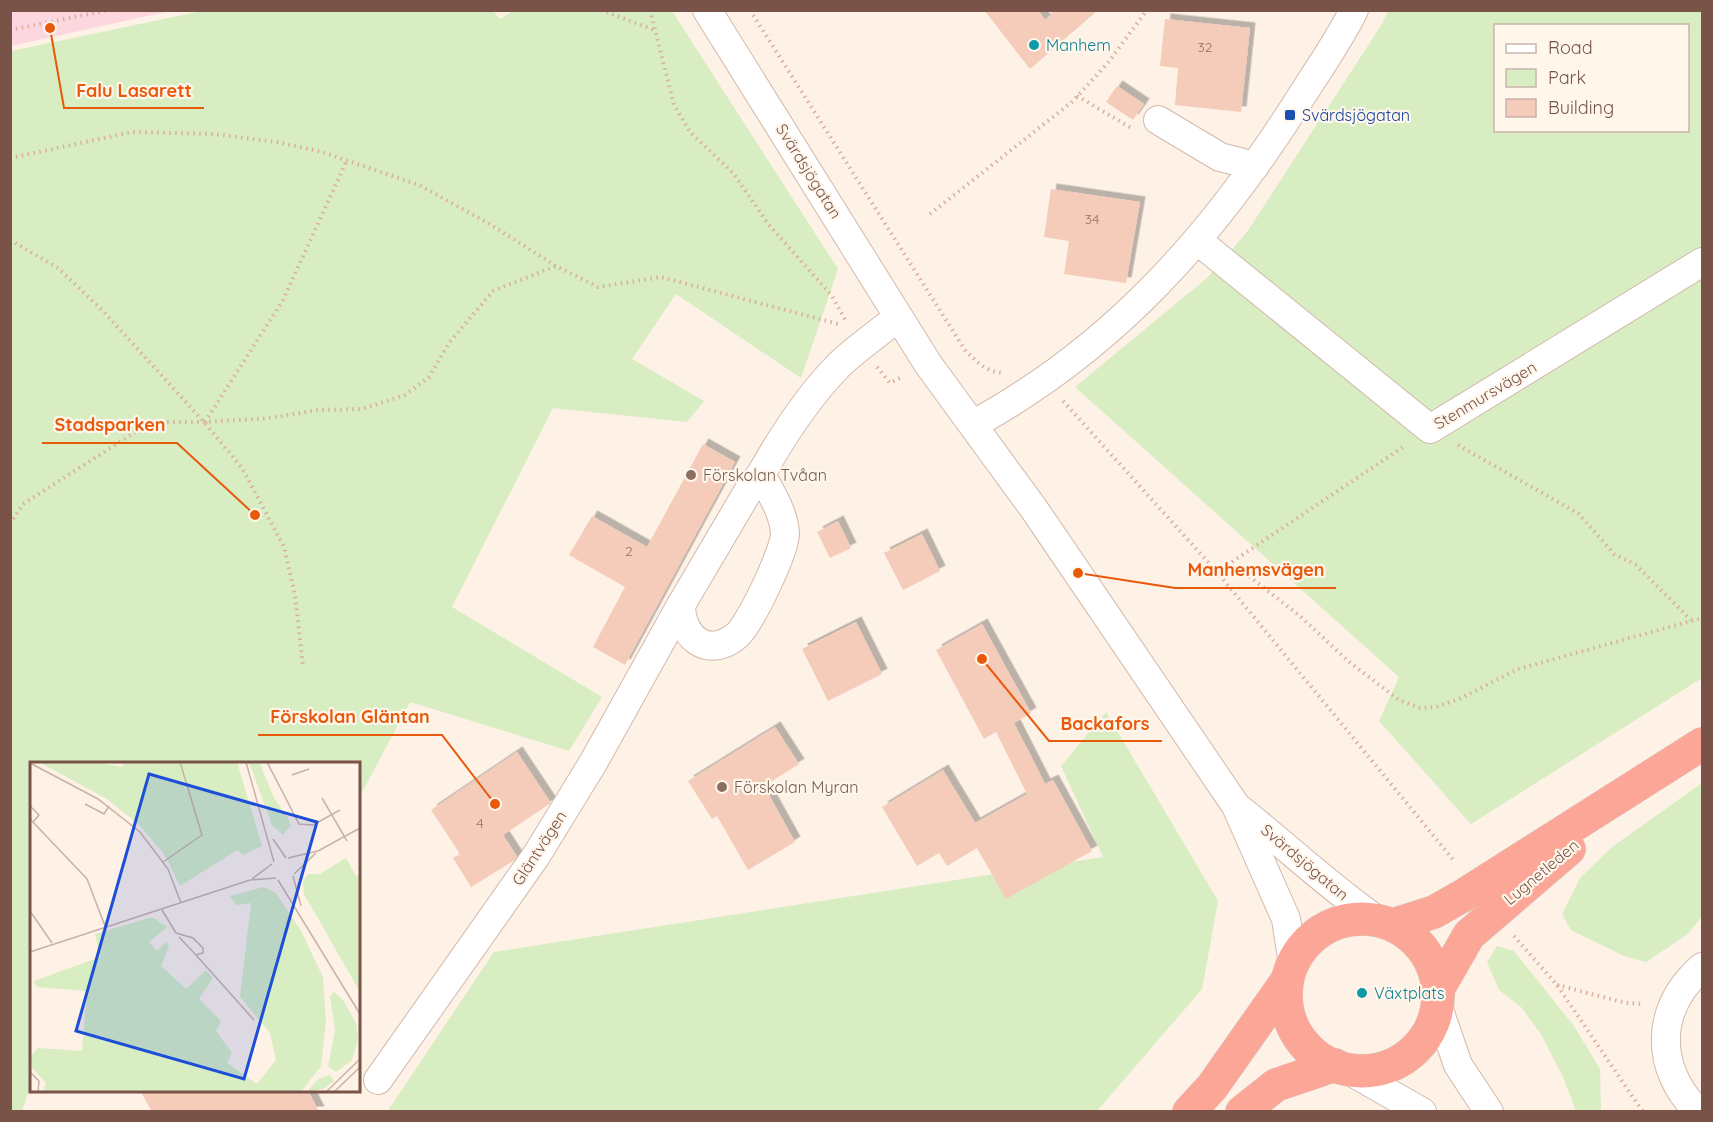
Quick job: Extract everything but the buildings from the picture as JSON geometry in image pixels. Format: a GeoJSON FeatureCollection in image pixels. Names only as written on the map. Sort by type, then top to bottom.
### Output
{"type":"FeatureCollection","features":[{"type":"Feature","properties":{"kind":"highway","name":"Lugnetleden"},"geometry":{"type":"LineString","coordinates":[[1383,922],[1434,912],[1663,771],[1702,744]]}},
{"type":"Feature","properties":{"kind":"highway","name":"Lugnetleden"},"geometry":{"type":"LineString","coordinates":[[1438,998],[1469,935],[1521,888],[1663,771]]}},
{"type":"Feature","properties":{"kind":"highway"},"geometry":{"type":"LineString","coordinates":[[1242,1112],[1276,1085],[1343,1068],[1380,1070],[1407,1057],[1428,1035],[1438,998],[1437,977],[1424,950],[1403,929],[1383,922],[1344,920],[1317,932],[1296,954],[1290,973],[1287,1012],[1300,1040],[1322,1060],[1343,1068]]}},
{"type":"Feature","properties":{"kind":"highway"},"geometry":{"type":"LineString","coordinates":[[1189,1112],[1212,1087],[1290,973]]}},
{"type":"Feature","properties":{"kind":"street","name":"Svärdsjögatan"},"geometry":{"type":"LineString","coordinates":[[707,10],[928,364],[974,424],[1236,806],[1286,919],[1290,973]]}},
{"type":"Feature","properties":{"kind":"street"},"geometry":{"type":"LineString","coordinates":[[974,424],[1045,382],[1123,319],[1161,283],[1198,241],[1255,166],[1338,42],[1354,10]]}},
{"type":"Feature","properties":{"kind":"street"},"geometry":{"type":"LineString","coordinates":[[1158,120],[1220,157],[1255,166]]}},
{"type":"Feature","properties":{"kind":"street","name":"Stenmursvägen"},"geometry":{"type":"LineString","coordinates":[[1198,241],[1430,429],[1702,262]]}},
{"type":"Feature","properties":{"kind":"street","name":"Gläntvägen"},"geometry":{"type":"LineString","coordinates":[[378,1080],[536,856],[593,763],[738,508],[802,410],[840,365],[898,317]]}},
{"type":"Feature","properties":{"kind":"street"},"geometry":{"type":"LineString","coordinates":[[681,605],[681,621],[690,636],[702,644],[719,645],[737,637],[754,611],[780,558],[785,535],[780,512],[761,474]]}},
{"type":"Feature","properties":{"kind":"street","name":"Svärdsjögatan"},"geometry":{"type":"LineString","coordinates":[[1236,806],[1333,889],[1383,922]]}},
{"type":"Feature","properties":{"kind":"street"},"geometry":{"type":"LineString","coordinates":[[1698,1112],[1684,1097],[1672,1077],[1666,1056],[1667,1024],[1672,1007],[1702,967]]}},
{"type":"Feature","properties":{"kind":"street"},"geometry":{"type":"LineString","coordinates":[[1438,998],[1458,1065],[1489,1112]]}},
{"type":"Feature","properties":{"kind":"street"},"geometry":{"type":"LineString","coordinates":[[1343,1068],[1422,1112]]}},
{"type":"Feature","properties":{"kind":"path"},"geometry":{"type":"LineString","coordinates":[[10,30],[109,10]]}},
{"type":"Feature","properties":{"kind":"path"},"geometry":{"type":"LineString","coordinates":[[601,10],[654,30]]}},
{"type":"Feature","properties":{"kind":"path"},"geometry":{"type":"LineString","coordinates":[[650,10],[674,105],[690,132],[733,172],[769,225],[832,296],[861,347]]}},
{"type":"Feature","properties":{"kind":"path"},"geometry":{"type":"LineString","coordinates":[[750,10],[965,350],[981,365],[994,372],[1012,373],[1028,368],[1045,382],[1217,572],[1455,862]]}},
{"type":"Feature","properties":{"kind":"path"},"geometry":{"type":"LineString","coordinates":[[930,214],[1077,96],[1107,64],[1147,10]]}},
{"type":"Feature","properties":{"kind":"path"},"geometry":{"type":"LineString","coordinates":[[1077,96],[1131,130],[1158,120]]}},
{"type":"Feature","properties":{"kind":"path"},"geometry":{"type":"LineString","coordinates":[[10,158],[132,132],[214,134],[277,142],[347,160],[419,185],[488,223],[556,266],[598,287],[661,277],[843,325],[890,383],[928,364]]}},
{"type":"Feature","properties":{"kind":"path"},"geometry":{"type":"LineString","coordinates":[[204,422],[283,300],[347,160]]}},
{"type":"Feature","properties":{"kind":"path"},"geometry":{"type":"LineString","coordinates":[[10,240],[58,268],[103,311],[204,422],[242,468],[284,547],[295,595],[303,666]]}},
{"type":"Feature","properties":{"kind":"path"},"geometry":{"type":"LineString","coordinates":[[10,525],[23,504],[151,422],[271,418],[318,410],[362,409],[405,395],[429,377],[449,343],[493,291],[556,266]]}},
{"type":"Feature","properties":{"kind":"path"},"geometry":{"type":"LineString","coordinates":[[1217,572],[1430,429],[1580,514],[1614,554],[1636,565],[1691,620]]}},
{"type":"Feature","properties":{"kind":"path"},"geometry":{"type":"LineString","coordinates":[[1217,572],[1250,578],[1300,616],[1348,661],[1399,700],[1420,708],[1459,699],[1518,669],[1702,618]]}},
{"type":"Feature","properties":{"kind":"path"},"geometry":{"type":"LineString","coordinates":[[1510,931],[1557,985],[1643,1112]]}},
{"type":"Feature","properties":{"kind":"path"},"geometry":{"type":"LineString","coordinates":[[1557,985],[1626,1003],[1672,1007]]}},
{"type":"Feature","properties":{"kind":"shaded area"},"geometry":{"type":"Polygon","coordinates":[[[11,10],[170,10],[170,11],[11,46],[11,10]]]}},
{"type":"Feature","properties":{"kind":"green space"},"geometry":{"type":"Polygon","coordinates":[[[515,10],[672,11],[838,269],[801,378],[676,294],[632,359],[704,401],[687,422],[553,408],[452,607],[602,697],[569,751],[410,702],[360,796],[360,762],[30,762],[30,1087],[22,1111],[11,1111],[11,51],[202,11],[493,11],[500,19],[515,10]]]}},
{"type":"Feature","properties":{"kind":"green space"},"geometry":{"type":"Polygon","coordinates":[[[1388,11],[1702,11],[1702,678],[1471,824],[1379,721],[1399,677],[1075,387],[1207,278],[1247,232],[1382,24],[1388,11]]]}},
{"type":"Feature","properties":{"kind":"green space"},"geometry":{"type":"Polygon","coordinates":[[[1106,712],[1218,901],[1202,989],[1097,1111],[387,1112],[494,952],[1103,857],[1061,766],[1106,712]]]}},
{"type":"Feature","properties":{"kind":"green space"},"geometry":{"type":"Polygon","coordinates":[[[1702,783],[1702,916],[1688,934],[1646,962],[1624,956],[1571,930],[1562,914],[1580,878],[1612,847],[1702,783]]]}},
{"type":"Feature","properties":{"kind":"green space"},"geometry":{"type":"Polygon","coordinates":[[[1497,946],[1514,951],[1574,1026],[1600,1069],[1601,1111],[1576,1111],[1563,1077],[1541,1034],[1521,1007],[1499,990],[1487,962],[1497,946]]]}},
{"type":"Feature","properties":{"kind":"place","name":"Falu Lasarett"},"geometry":{"type":"Point","coordinates":[50,28]}},
{"type":"Feature","properties":{"kind":"place","name":"Manhem"},"geometry":{"type":"Point","coordinates":[1034,45]}},
{"type":"Feature","properties":{"kind":"place","name":"Svärdsjögatan"},"geometry":{"type":"Point","coordinates":[1290,115]}},
{"type":"Feature","properties":{"kind":"place","name":"Förskolan Tvåan"},"geometry":{"type":"Point","coordinates":[691,475]}},
{"type":"Feature","properties":{"kind":"place","name":"Stadsparken"},"geometry":{"type":"Point","coordinates":[255,515]}},
{"type":"Feature","properties":{"kind":"place","name":"Manhemsvägen"},"geometry":{"type":"Point","coordinates":[1078,573]}},
{"type":"Feature","properties":{"kind":"place","name":"Backafors"},"geometry":{"type":"Point","coordinates":[982,659]}},
{"type":"Feature","properties":{"kind":"place","name":"Förskolan Myran"},"geometry":{"type":"Point","coordinates":[722,787]}},
{"type":"Feature","properties":{"kind":"place","name":"Förskolan Gläntan"},"geometry":{"type":"Point","coordinates":[495,804]}},
{"type":"Feature","properties":{"kind":"place","name":"Växtplats"},"geometry":{"type":"Point","coordinates":[1362,993]}}]}
